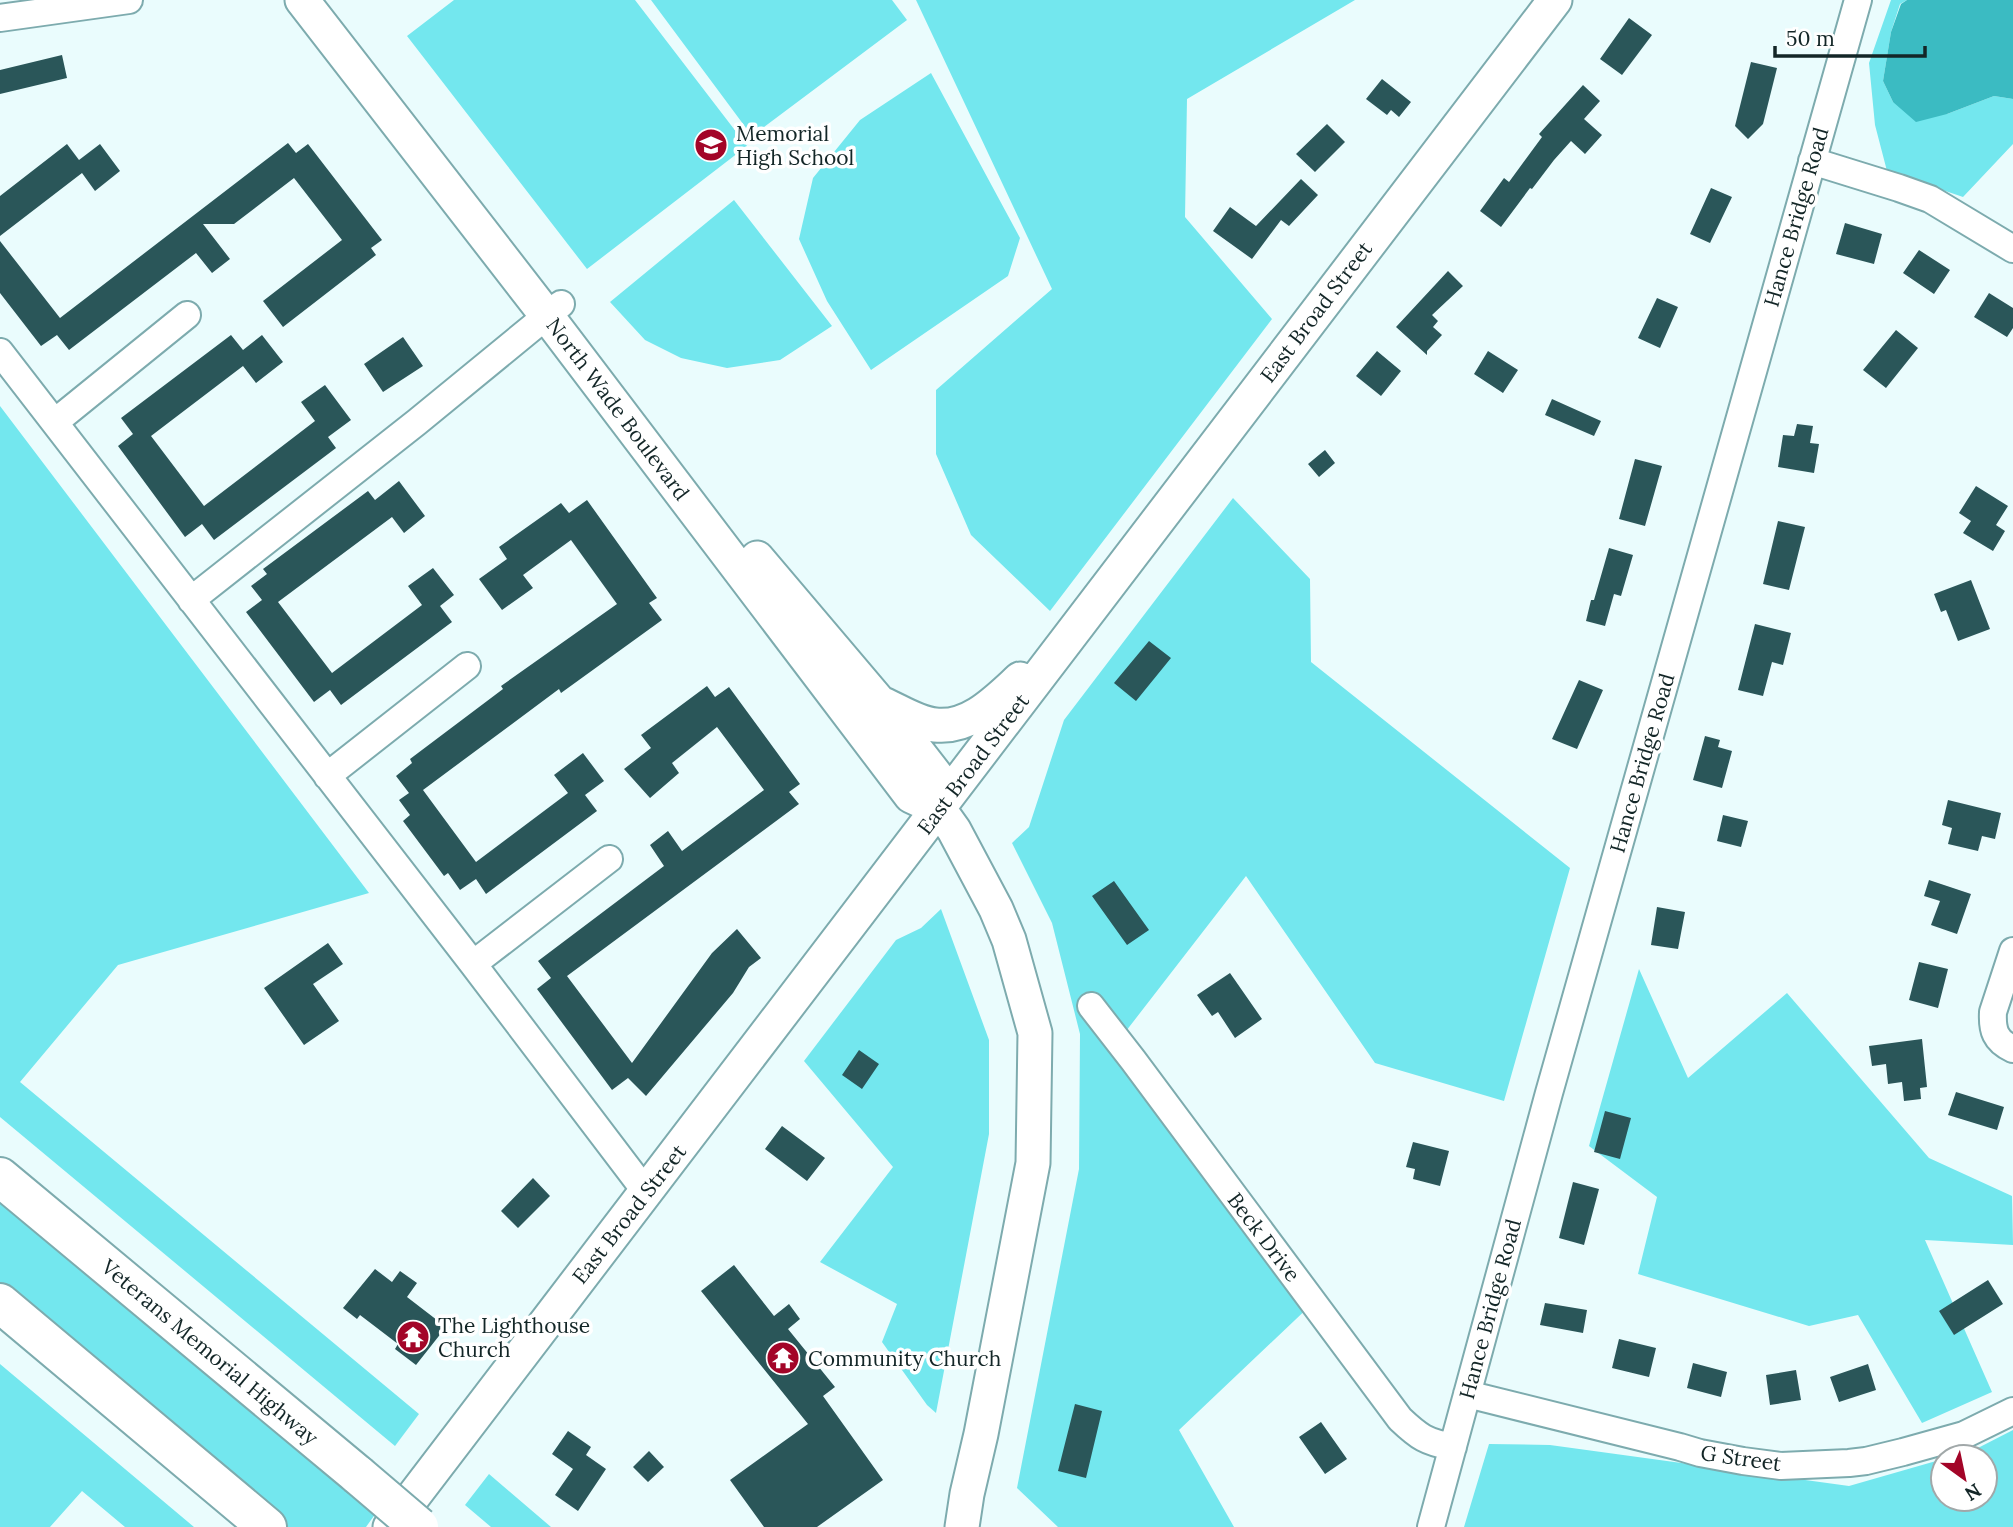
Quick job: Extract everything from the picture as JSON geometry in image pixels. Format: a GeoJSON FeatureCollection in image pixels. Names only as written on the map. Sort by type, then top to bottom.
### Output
{"type":"FeatureCollection","features":[{"type":"Feature","properties":{"kind":"highway","name":"Veterans Memorial Highway"},"geometry":{"type":"LineString","coordinates":[[0,1177],[419,1527]]}},
{"type":"Feature","properties":{"kind":"highway"},"geometry":{"type":"LineString","coordinates":[[0,1303],[267,1527]]}},
{"type":"Feature","properties":{"kind":"main road","name":"North Wade Boulevard"},"geometry":{"type":"LineString","coordinates":[[302,0],[751,551],[879,702],[938,778],[939,809]]}},
{"type":"Feature","properties":{"kind":"main road","name":"North Wade Boulevard"},"geometry":{"type":"LineString","coordinates":[[324,0],[911,796],[939,809],[954,830],[996,909],[1009,940],[1035,1034],[1033,1163],[962,1527]]}},
{"type":"Feature","properties":{"kind":"main road","name":"East Broad Street"},"geometry":{"type":"LineString","coordinates":[[390,1527],[1555,0]]}},
{"type":"Feature","properties":{"kind":"main road"},"geometry":{"type":"LineString","coordinates":[[879,702],[934,725],[955,723],[975,716],[1062,648]]}},
{"type":"Feature","properties":{"kind":"street"},"geometry":{"type":"LineString","coordinates":[[0,18],[129,0]]}},
{"type":"Feature","properties":{"kind":"street","name":"Hance Bridge Road"},"geometry":{"type":"LineString","coordinates":[[1431,1527],[1560,1054],[1858,0]]}},
{"type":"Feature","properties":{"kind":"street"},"geometry":{"type":"LineString","coordinates":[[1812,161],[1930,199],[2013,249]]}},
{"type":"Feature","properties":{"kind":"street"},"geometry":{"type":"LineString","coordinates":[[191,600],[554,310]]}},
{"type":"Feature","properties":{"kind":"street"},"geometry":{"type":"LineString","coordinates":[[55,422],[187,315]]}},
{"type":"Feature","properties":{"kind":"street"},"geometry":{"type":"LineString","coordinates":[[0,352],[646,1192]]}},
{"type":"Feature","properties":{"kind":"street"},"geometry":{"type":"LineString","coordinates":[[327,776],[467,666]]}},
{"type":"Feature","properties":{"kind":"street"},"geometry":{"type":"LineString","coordinates":[[473,964],[609,859]]}},
{"type":"Feature","properties":{"kind":"street"},"geometry":{"type":"LineString","coordinates":[[2013,951],[1992,1022],[1994,1034],[1999,1041],[2013,1049]]}},
{"type":"Feature","properties":{"kind":"street","name":"Beck Drive"},"geometry":{"type":"LineString","coordinates":[[1091,1006],[1400,1419],[1420,1438],[1453,1447]]}},
{"type":"Feature","properties":{"kind":"street","name":"G Street"},"geometry":{"type":"LineString","coordinates":[[1467,1394],[1700,1453],[1781,1466],[1866,1461],[1964,1435],[2013,1411]]}},
{"type":"Feature","properties":{"kind":"shaded area"},"geometry":{"type":"Polygon","coordinates":[[[454,0],[635,0],[747,146],[587,269],[407,36],[454,0]]]}},
{"type":"Feature","properties":{"kind":"shaded area"},"geometry":{"type":"Polygon","coordinates":[[[651,0],[892,0],[907,20],[752,136],[651,0]]]}},
{"type":"Feature","properties":{"kind":"shaded area"},"geometry":{"type":"Polygon","coordinates":[[[916,0],[1355,0],[1187,99],[1185,217],[1272,319],[1050,611],[971,535],[936,454],[936,390],[1052,289],[916,0]]]}},
{"type":"Feature","properties":{"kind":"shaded area"},"geometry":{"type":"Polygon","coordinates":[[[1891,0],[1907,0],[1900,4],[1891,32],[1883,81],[1893,102],[1947,114],[1994,96],[2013,99],[2013,144],[1963,197],[1887,171],[1875,125],[1869,63],[1891,0]]]}},
{"type":"Feature","properties":{"kind":"shaded area"},"geometry":{"type":"Polygon","coordinates":[[[1907,0],[2013,0],[2013,99],[1994,96],[1947,114],[1916,122],[1893,102],[1883,81],[1891,32],[1901,4],[1907,0]]]}},
{"type":"Feature","properties":{"kind":"shaded area"},"geometry":{"type":"Polygon","coordinates":[[[931,73],[1020,238],[1008,276],[871,370],[827,301],[799,239],[813,178],[860,120],[931,73]]]}},
{"type":"Feature","properties":{"kind":"shaded area"},"geometry":{"type":"Polygon","coordinates":[[[734,200],[832,326],[780,360],[727,368],[681,358],[645,340],[610,302],[734,200]]]}},
{"type":"Feature","properties":{"kind":"shaded area"},"geometry":{"type":"Polygon","coordinates":[[[0,406],[369,893],[118,965],[20,1082],[419,1414],[395,1446],[0,1117],[0,406]]]}},
{"type":"Feature","properties":{"kind":"shaded area"},"geometry":{"type":"Polygon","coordinates":[[[1233,498],[1310,579],[1311,662],[1570,868],[1504,1101],[1375,1063],[1246,876],[1116,1044],[1314,1302],[1179,1430],[1234,1527],[1058,1527],[1017,1488],[1079,1169],[1080,1034],[1052,923],[1012,843],[1029,827],[1064,720],[1233,498]]]}},
{"type":"Feature","properties":{"kind":"shaded area"},"geometry":{"type":"Polygon","coordinates":[[[941,909],[989,1040],[989,1134],[936,1413],[927,1405],[882,1342],[897,1304],[820,1262],[893,1167],[804,1061],[896,940],[921,928],[941,909]]]}},
{"type":"Feature","properties":{"kind":"shaded area"},"geometry":{"type":"Polygon","coordinates":[[[1639,969],[1688,1078],[1787,993],[1929,1158],[2012,1196],[2013,1245],[1925,1240],[1992,1392],[1922,1423],[1858,1315],[1809,1326],[1638,1274],[1657,1197],[1589,1146],[1639,969]]]}},
{"type":"Feature","properties":{"kind":"shaded area"},"geometry":{"type":"Polygon","coordinates":[[[0,1192],[350,1484],[351,1496],[376,1513],[366,1527],[283,1527],[0,1290],[0,1192]]]}},
{"type":"Feature","properties":{"kind":"shaded area"},"geometry":{"type":"Polygon","coordinates":[[[0,1364],[194,1527],[125,1527],[82,1491],[50,1527],[0,1527],[0,1364]]]}},
{"type":"Feature","properties":{"kind":"shaded area"},"geometry":{"type":"Polygon","coordinates":[[[2013,1430],[2013,1527],[1464,1527],[1489,1444],[1550,1445],[1849,1486],[1929,1463],[1929,1513],[1999,1513],[1999,1443],[1988,1443],[2013,1430]]]}},
{"type":"Feature","properties":{"kind":"shaded area"},"geometry":{"type":"Polygon","coordinates":[[[489,1474],[551,1527],[491,1527],[465,1505],[489,1474]]]}},
{"type":"Feature","properties":{"kind":"building"},"geometry":{"type":"Polygon","coordinates":[[[1629,18],[1652,35],[1622,75],[1600,59],[1629,18]]]}},
{"type":"Feature","properties":{"kind":"building"},"geometry":{"type":"Polygon","coordinates":[[[62,55],[67,78],[0,94],[0,70],[62,55]]]}},
{"type":"Feature","properties":{"kind":"building"},"geometry":{"type":"Polygon","coordinates":[[[1751,62],[1777,68],[1763,124],[1748,139],[1735,126],[1751,62]]]}},
{"type":"Feature","properties":{"kind":"building"},"geometry":{"type":"Polygon","coordinates":[[[1382,79],[1411,102],[1399,117],[1391,110],[1387,115],[1366,99],[1382,79]]]}},
{"type":"Feature","properties":{"kind":"building"},"geometry":{"type":"Polygon","coordinates":[[[1583,85],[1600,101],[1584,119],[1602,135],[1585,154],[1571,141],[1532,189],[1530,188],[1501,227],[1480,211],[1504,178],[1509,182],[1542,137],[1539,134],[1583,85]]]}},
{"type":"Feature","properties":{"kind":"building"},"geometry":{"type":"Polygon","coordinates":[[[1327,124],[1345,142],[1315,172],[1296,154],[1327,124]]]}},
{"type":"Feature","properties":{"kind":"building"},"geometry":{"type":"Polygon","coordinates":[[[288,143],[296,153],[308,144],[382,240],[371,248],[376,255],[283,327],[263,301],[342,240],[294,178],[234,224],[203,224],[230,259],[212,273],[196,253],[69,350],[57,335],[41,346],[0,293],[0,241],[60,318],[288,143]]]}},
{"type":"Feature","properties":{"kind":"building"},"geometry":{"type":"Polygon","coordinates":[[[67,144],[79,160],[100,144],[120,171],[95,191],[82,173],[0,236],[0,196],[67,144]]]}},
{"type":"Feature","properties":{"kind":"building"},"geometry":{"type":"Polygon","coordinates":[[[1301,179],[1318,195],[1289,226],[1281,220],[1252,259],[1213,231],[1230,207],[1256,226],[1301,179]]]}},
{"type":"Feature","properties":{"kind":"building"},"geometry":{"type":"Polygon","coordinates":[[[1711,188],[1732,197],[1710,243],[1690,234],[1711,188]]]}},
{"type":"Feature","properties":{"kind":"building"},"geometry":{"type":"Polygon","coordinates":[[[1845,223],[1882,234],[1874,264],[1836,254],[1845,223]]]}},
{"type":"Feature","properties":{"kind":"building"},"geometry":{"type":"Polygon","coordinates":[[[1919,250],[1950,270],[1934,294],[1903,273],[1919,250]]]}},
{"type":"Feature","properties":{"kind":"building"},"geometry":{"type":"Polygon","coordinates":[[[1448,271],[1463,286],[1432,315],[1438,321],[1433,327],[1442,335],[1427,351],[1427,355],[1396,327],[1448,271]]]}},
{"type":"Feature","properties":{"kind":"building"},"geometry":{"type":"Polygon","coordinates":[[[1989,293],[2013,308],[2013,328],[2007,337],[1974,317],[1989,293]]]}},
{"type":"Feature","properties":{"kind":"building"},"geometry":{"type":"Polygon","coordinates":[[[1657,298],[1678,307],[1660,348],[1638,338],[1657,298]]]}},
{"type":"Feature","properties":{"kind":"building"},"geometry":{"type":"Polygon","coordinates":[[[1896,330],[1918,348],[1886,388],[1863,370],[1896,330]]]}},
{"type":"Feature","properties":{"kind":"building"},"geometry":{"type":"Polygon","coordinates":[[[231,335],[243,350],[262,335],[283,362],[256,383],[243,366],[151,436],[204,506],[315,421],[301,402],[325,385],[351,420],[328,437],[336,448],[214,540],[202,524],[185,537],[118,446],[133,434],[121,418],[231,335]]]}},
{"type":"Feature","properties":{"kind":"building"},"geometry":{"type":"Polygon","coordinates":[[[403,337],[423,366],[383,392],[364,364],[403,337]]]}},
{"type":"Feature","properties":{"kind":"building"},"geometry":{"type":"Polygon","coordinates":[[[1377,351],[1401,371],[1381,396],[1356,376],[1377,351]]]}},
{"type":"Feature","properties":{"kind":"building"},"geometry":{"type":"Polygon","coordinates":[[[1488,351],[1518,370],[1503,393],[1474,374],[1488,351]]]}},
{"type":"Feature","properties":{"kind":"building"},"geometry":{"type":"Polygon","coordinates":[[[1552,399],[1601,421],[1594,436],[1545,415],[1552,399]]]}},
{"type":"Feature","properties":{"kind":"building"},"geometry":{"type":"Polygon","coordinates":[[[1797,424],[1813,426],[1810,443],[1819,444],[1814,473],[1778,467],[1783,435],[1794,436],[1797,424]]]}},
{"type":"Feature","properties":{"kind":"building"},"geometry":{"type":"Polygon","coordinates":[[[1325,450],[1335,463],[1319,477],[1308,464],[1325,450]]]}},
{"type":"Feature","properties":{"kind":"building"},"geometry":{"type":"Polygon","coordinates":[[[1635,459],[1662,466],[1645,526],[1619,519],[1635,459]]]}},
{"type":"Feature","properties":{"kind":"building"},"geometry":{"type":"Polygon","coordinates":[[[399,481],[425,516],[404,533],[392,517],[278,602],[332,673],[422,605],[408,586],[433,568],[454,595],[440,606],[452,622],[341,705],[330,690],[314,702],[246,612],[262,600],[251,586],[267,574],[263,569],[368,491],[375,500],[399,481]]]}},
{"type":"Feature","properties":{"kind":"building"},"geometry":{"type":"Polygon","coordinates":[[[1976,486],[2008,506],[1996,525],[2005,531],[1993,551],[1963,533],[1971,521],[1959,513],[1976,486]]]}},
{"type":"Feature","properties":{"kind":"building"},"geometry":{"type":"Polygon","coordinates":[[[587,500],[657,598],[649,603],[662,620],[561,693],[559,689],[423,790],[476,862],[568,793],[554,775],[583,753],[604,781],[585,795],[597,811],[486,894],[476,879],[460,890],[448,873],[444,876],[403,821],[410,815],[399,800],[409,793],[396,776],[412,763],[410,759],[503,689],[501,686],[617,604],[571,540],[523,575],[533,588],[502,610],[479,579],[507,559],[499,547],[561,503],[569,513],[587,500]]]}},
{"type":"Feature","properties":{"kind":"building"},"geometry":{"type":"Polygon","coordinates":[[[1778,521],[1805,527],[1789,590],[1763,584],[1778,521]]]}},
{"type":"Feature","properties":{"kind":"building"},"geometry":{"type":"Polygon","coordinates":[[[1609,548],[1633,555],[1621,596],[1614,594],[1605,626],[1586,621],[1609,548]]]}},
{"type":"Feature","properties":{"kind":"building"},"geometry":{"type":"Polygon","coordinates":[[[1971,580],[1990,629],[1958,641],[1946,610],[1941,612],[1934,594],[1971,580]]]}},
{"type":"Feature","properties":{"kind":"building"},"geometry":{"type":"Polygon","coordinates":[[[1755,624],[1791,633],[1783,665],[1772,662],[1763,696],[1738,690],[1755,624]]]}},
{"type":"Feature","properties":{"kind":"building"},"geometry":{"type":"Polygon","coordinates":[[[1149,641],[1171,658],[1136,701],[1114,683],[1149,641]]]}},
{"type":"Feature","properties":{"kind":"building"},"geometry":{"type":"Polygon","coordinates":[[[1579,680],[1603,690],[1577,749],[1552,739],[1579,680]]]}},
{"type":"Feature","properties":{"kind":"building"},"geometry":{"type":"Polygon","coordinates":[[[707,686],[715,697],[729,687],[800,784],[789,792],[799,804],[567,976],[632,1063],[712,953],[737,929],[761,958],[749,967],[733,993],[646,1096],[628,1078],[612,1090],[537,989],[551,978],[538,961],[664,866],[650,845],[668,831],[682,851],[764,790],[717,727],[672,763],[679,773],[650,798],[624,769],[651,748],[641,735],[707,686]]]}},
{"type":"Feature","properties":{"kind":"building"},"geometry":{"type":"Polygon","coordinates":[[[1705,736],[1720,740],[1718,747],[1732,751],[1722,788],[1693,780],[1705,736]]]}},
{"type":"Feature","properties":{"kind":"building"},"geometry":{"type":"Polygon","coordinates":[[[1948,800],[2001,813],[1995,839],[1982,836],[1978,851],[1948,844],[1952,828],[1942,825],[1948,800]]]}},
{"type":"Feature","properties":{"kind":"building"},"geometry":{"type":"Polygon","coordinates":[[[1723,815],[1748,821],[1741,847],[1717,841],[1723,815]]]}},
{"type":"Feature","properties":{"kind":"building"},"geometry":{"type":"Polygon","coordinates":[[[1929,880],[1971,894],[1957,934],[1931,925],[1940,901],[1924,896],[1929,880]]]}},
{"type":"Feature","properties":{"kind":"building"},"geometry":{"type":"Polygon","coordinates":[[[1114,881],[1149,930],[1127,945],[1092,896],[1114,881]]]}},
{"type":"Feature","properties":{"kind":"building"},"geometry":{"type":"Polygon","coordinates":[[[1657,907],[1685,912],[1678,949],[1651,945],[1657,907]]]}},
{"type":"Feature","properties":{"kind":"building"},"geometry":{"type":"Polygon","coordinates":[[[328,943],[343,964],[313,984],[339,1021],[304,1045],[264,988],[328,943]]]}},
{"type":"Feature","properties":{"kind":"building"},"geometry":{"type":"Polygon","coordinates":[[[1919,962],[1948,969],[1938,1008],[1909,1000],[1919,962]]]}},
{"type":"Feature","properties":{"kind":"building"},"geometry":{"type":"Polygon","coordinates":[[[1230,973],[1262,1019],[1235,1038],[1218,1012],[1212,1016],[1197,995],[1230,973]]]}},
{"type":"Feature","properties":{"kind":"building"},"geometry":{"type":"Polygon","coordinates":[[[1922,1039],[1927,1087],[1920,1088],[1921,1099],[1904,1101],[1902,1082],[1888,1084],[1886,1064],[1872,1066],[1869,1046],[1922,1039]]]}},
{"type":"Feature","properties":{"kind":"building"},"geometry":{"type":"Polygon","coordinates":[[[859,1050],[879,1064],[862,1089],[842,1075],[859,1050]]]}},
{"type":"Feature","properties":{"kind":"building"},"geometry":{"type":"Polygon","coordinates":[[[1956,1092],[2004,1107],[1997,1130],[1948,1115],[1956,1092]]]}},
{"type":"Feature","properties":{"kind":"building"},"geometry":{"type":"Polygon","coordinates":[[[1605,1111],[1631,1118],[1620,1159],[1594,1152],[1605,1111]]]}},
{"type":"Feature","properties":{"kind":"building"},"geometry":{"type":"Polygon","coordinates":[[[782,1126],[825,1158],[807,1181],[765,1149],[782,1126]]]}},
{"type":"Feature","properties":{"kind":"building"},"geometry":{"type":"Polygon","coordinates":[[[1413,1142],[1449,1151],[1440,1186],[1413,1179],[1415,1169],[1406,1167],[1413,1142]]]}},
{"type":"Feature","properties":{"kind":"building"},"geometry":{"type":"Polygon","coordinates":[[[533,1178],[550,1196],[518,1228],[501,1211],[533,1178]]]}},
{"type":"Feature","properties":{"kind":"building"},"geometry":{"type":"Polygon","coordinates":[[[1573,1182],[1599,1189],[1584,1245],[1559,1238],[1573,1182]]]}},
{"type":"Feature","properties":{"kind":"building"},"geometry":{"type":"Polygon","coordinates":[[[734,1265],[774,1316],[789,1304],[800,1319],[788,1329],[835,1387],[823,1396],[883,1480],[817,1527],[764,1527],[730,1480],[808,1424],[701,1291],[734,1265]]]}},
{"type":"Feature","properties":{"kind":"building"},"geometry":{"type":"Polygon","coordinates":[[[375,1269],[392,1282],[400,1271],[417,1283],[407,1297],[446,1327],[416,1365],[395,1349],[398,1344],[360,1315],[357,1319],[343,1308],[375,1269]]]}},
{"type":"Feature","properties":{"kind":"building"},"geometry":{"type":"Polygon","coordinates":[[[1988,1280],[2003,1304],[1954,1335],[1939,1311],[1988,1280]]]}},
{"type":"Feature","properties":{"kind":"building"},"geometry":{"type":"Polygon","coordinates":[[[1545,1303],[1587,1310],[1583,1333],[1540,1325],[1545,1303]]]}},
{"type":"Feature","properties":{"kind":"building"},"geometry":{"type":"Polygon","coordinates":[[[1619,1339],[1656,1348],[1649,1377],[1612,1368],[1619,1339]]]}},
{"type":"Feature","properties":{"kind":"building"},"geometry":{"type":"Polygon","coordinates":[[[1693,1363],[1727,1372],[1721,1397],[1687,1388],[1693,1363]]]}},
{"type":"Feature","properties":{"kind":"building"},"geometry":{"type":"Polygon","coordinates":[[[1868,1364],[1876,1390],[1839,1402],[1830,1377],[1868,1364]]]}},
{"type":"Feature","properties":{"kind":"building"},"geometry":{"type":"Polygon","coordinates":[[[1796,1370],[1801,1400],[1770,1405],[1766,1375],[1796,1370]]]}},
{"type":"Feature","properties":{"kind":"building"},"geometry":{"type":"Polygon","coordinates":[[[1075,1404],[1102,1411],[1086,1478],[1058,1471],[1075,1404]]]}},
{"type":"Feature","properties":{"kind":"building"},"geometry":{"type":"Polygon","coordinates":[[[1321,1422],[1347,1459],[1325,1474],[1299,1437],[1321,1422]]]}},
{"type":"Feature","properties":{"kind":"building"},"geometry":{"type":"Polygon","coordinates":[[[568,1431],[591,1447],[586,1455],[606,1469],[578,1511],[555,1495],[573,1469],[552,1454],[568,1431]]]}},
{"type":"Feature","properties":{"kind":"building"},"geometry":{"type":"Polygon","coordinates":[[[649,1451],[664,1467],[648,1482],[633,1467],[649,1451]]]}},
{"type":"Feature","properties":{"kind":"place","name":"Memorial High School"},"geometry":{"type":"Point","coordinates":[711,145]}},
{"type":"Feature","properties":{"kind":"place","name":"The Lighthouse Church"},"geometry":{"type":"Point","coordinates":[413,1337]}},
{"type":"Feature","properties":{"kind":"place","name":"Community Church"},"geometry":{"type":"Point","coordinates":[783,1358]}}]}
